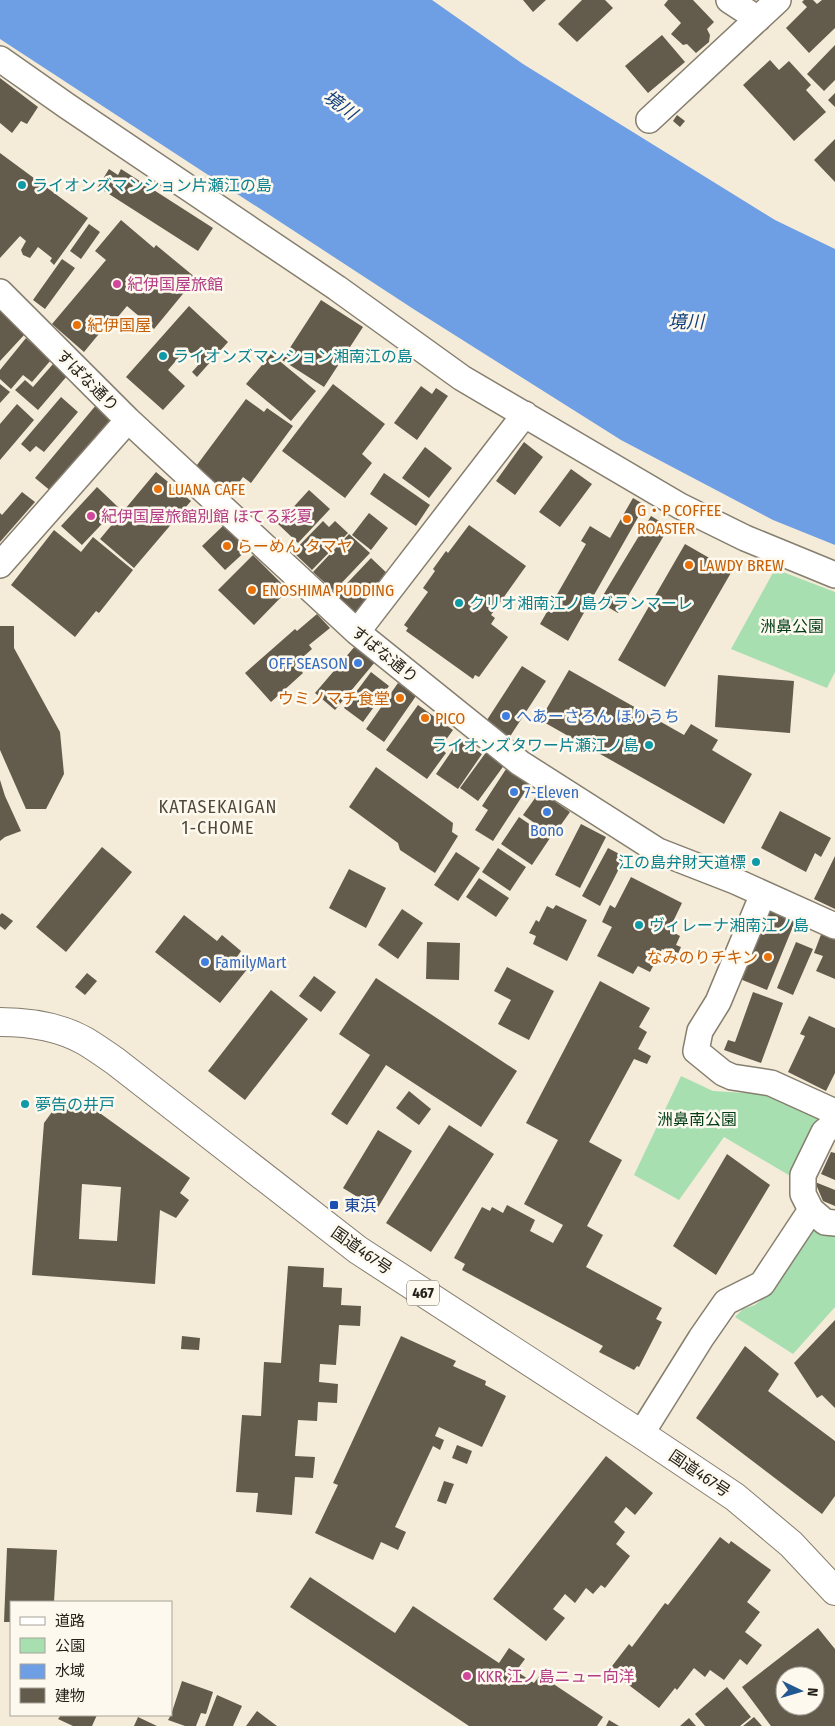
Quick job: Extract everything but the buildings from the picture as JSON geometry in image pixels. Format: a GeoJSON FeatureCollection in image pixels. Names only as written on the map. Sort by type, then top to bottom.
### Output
{"type":"FeatureCollection","features":[{"type":"Feature","properties":{"kind":"highway","name":"国道467号"},"geometry":{"type":"LineString","coordinates":[[0,1022],[48,1027],[84,1040],[115,1061],[358,1250],[735,1497],[791,1544],[835,1591]]}},
{"type":"Feature","properties":{"kind":"street"},"geometry":{"type":"LineString","coordinates":[[729,0],[758,19]]}},
{"type":"Feature","properties":{"kind":"street"},"geometry":{"type":"LineString","coordinates":[[649,120],[778,0]]}},
{"type":"Feature","properties":{"kind":"street"},"geometry":{"type":"LineString","coordinates":[[0,59],[337,288],[462,378],[680,506],[745,538],[835,575]]}},
{"type":"Feature","properties":{"kind":"street","name":"すばな通り"},"geometry":{"type":"LineString","coordinates":[[0,292],[128,420],[357,632],[520,763],[658,851],[735,881],[835,926]]}},
{"type":"Feature","properties":{"kind":"street"},"geometry":{"type":"LineString","coordinates":[[357,632],[525,414]]}},
{"type":"Feature","properties":{"kind":"street"},"geometry":{"type":"LineString","coordinates":[[0,565],[128,420]]}},
{"type":"Feature","properties":{"kind":"street"},"geometry":{"type":"LineString","coordinates":[[763,894],[718,1002],[700,1030],[696,1051],[723,1073],[732,1077],[771,1083],[835,1112]]}},
{"type":"Feature","properties":{"kind":"street"},"geometry":{"type":"LineString","coordinates":[[835,1123],[824,1132],[802,1175],[803,1194],[811,1210],[824,1222],[835,1223]]}},
{"type":"Feature","properties":{"kind":"street"},"geometry":{"type":"LineString","coordinates":[[641,1434],[701,1338],[726,1302],[762,1284],[811,1210]]}},
{"type":"Feature","properties":{"kind":"green space","name":"洲鼻公園"},"geometry":{"type":"Polygon","coordinates":[[[775,569],[835,592],[835,672],[827,688],[731,649],[775,569]]]}},
{"type":"Feature","properties":{"kind":"green space","name":"洲鼻南公園"},"geometry":{"type":"Polygon","coordinates":[[[681,1076],[713,1091],[762,1094],[821,1118],[792,1177],[724,1137],[679,1200],[634,1175],[681,1076]]]}},
{"type":"Feature","properties":{"kind":"green space"},"geometry":{"type":"Polygon","coordinates":[[[814,1229],[835,1236],[835,1307],[793,1354],[735,1317],[743,1309],[755,1305],[765,1297],[814,1229]]]}},
{"type":"Feature","properties":{"kind":"water","name":"境川"},"geometry":{"type":"Polygon","coordinates":[[[0,0],[432,0],[523,64],[775,220],[835,249],[835,545],[773,520],[621,440],[415,310],[0,39],[0,0]]]}},
{"type":"Feature","properties":{"kind":"place","name":"ライオンズマンション片瀬江の島"},"geometry":{"type":"Point","coordinates":[22,185]}},
{"type":"Feature","properties":{"kind":"place","name":"紀伊国屋旅館"},"geometry":{"type":"Point","coordinates":[117,284]}},
{"type":"Feature","properties":{"kind":"place","name":"紀伊国屋"},"geometry":{"type":"Point","coordinates":[77,325]}},
{"type":"Feature","properties":{"kind":"place","name":"ライオンズマンション湘南江の島"},"geometry":{"type":"Point","coordinates":[163,356]}},
{"type":"Feature","properties":{"kind":"place","name":"LUANA CAFE"},"geometry":{"type":"Point","coordinates":[158,489]}},
{"type":"Feature","properties":{"kind":"place","name":"紀伊国屋旅館別館 ほてる彩夏"},"geometry":{"type":"Point","coordinates":[91,516]}},
{"type":"Feature","properties":{"kind":"place","name":"G・P COFFEE ROASTER"},"geometry":{"type":"Point","coordinates":[627,519]}},
{"type":"Feature","properties":{"kind":"place","name":"らーめん タマヤ"},"geometry":{"type":"Point","coordinates":[227,546]}},
{"type":"Feature","properties":{"kind":"place","name":"LAWDY BREW"},"geometry":{"type":"Point","coordinates":[689,565]}},
{"type":"Feature","properties":{"kind":"place","name":"ENOSHIMA PUDDING"},"geometry":{"type":"Point","coordinates":[252,590]}},
{"type":"Feature","properties":{"kind":"place","name":"クリオ湘南江ノ島グランマーレ"},"geometry":{"type":"Point","coordinates":[459,603]}},
{"type":"Feature","properties":{"kind":"place","name":"OFF SEASON"},"geometry":{"type":"Point","coordinates":[358,663]}},
{"type":"Feature","properties":{"kind":"place","name":"ウミノマチ食堂"},"geometry":{"type":"Point","coordinates":[400,698]}},
{"type":"Feature","properties":{"kind":"place","name":"へあーさろん ほりうち"},"geometry":{"type":"Point","coordinates":[506,716]}},
{"type":"Feature","properties":{"kind":"place","name":"PICO"},"geometry":{"type":"Point","coordinates":[425,718]}},
{"type":"Feature","properties":{"kind":"place","name":"ライオンズタワー片瀬江ノ島"},"geometry":{"type":"Point","coordinates":[649,745]}},
{"type":"Feature","properties":{"kind":"place","name":"7-Eleven"},"geometry":{"type":"Point","coordinates":[514,792]}},
{"type":"Feature","properties":{"kind":"place","name":"Bono"},"geometry":{"type":"Point","coordinates":[547,812]}},
{"type":"Feature","properties":{"kind":"place","name":"江の島弁財天道標"},"geometry":{"type":"Point","coordinates":[756,862]}},
{"type":"Feature","properties":{"kind":"place","name":"ヴィレーナ湘南江ノ島"},"geometry":{"type":"Point","coordinates":[639,925]}},
{"type":"Feature","properties":{"kind":"place","name":"なみのりチキン"},"geometry":{"type":"Point","coordinates":[768,957]}},
{"type":"Feature","properties":{"kind":"place","name":"FamilyMart"},"geometry":{"type":"Point","coordinates":[205,962]}},
{"type":"Feature","properties":{"kind":"place","name":"夢告の井戸"},"geometry":{"type":"Point","coordinates":[25,1104]}},
{"type":"Feature","properties":{"kind":"place","name":"東浜"},"geometry":{"type":"Point","coordinates":[334,1205]}},
{"type":"Feature","properties":{"kind":"place","name":"KKR 江ノ島ニュー向洋"},"geometry":{"type":"Point","coordinates":[467,1676]}},
{"type":"Feature","properties":{"kind":"district","name":"KATASEKAIGAN 1-CHOME"},"geometry":{"type":"Point","coordinates":[218,818]}}]}
